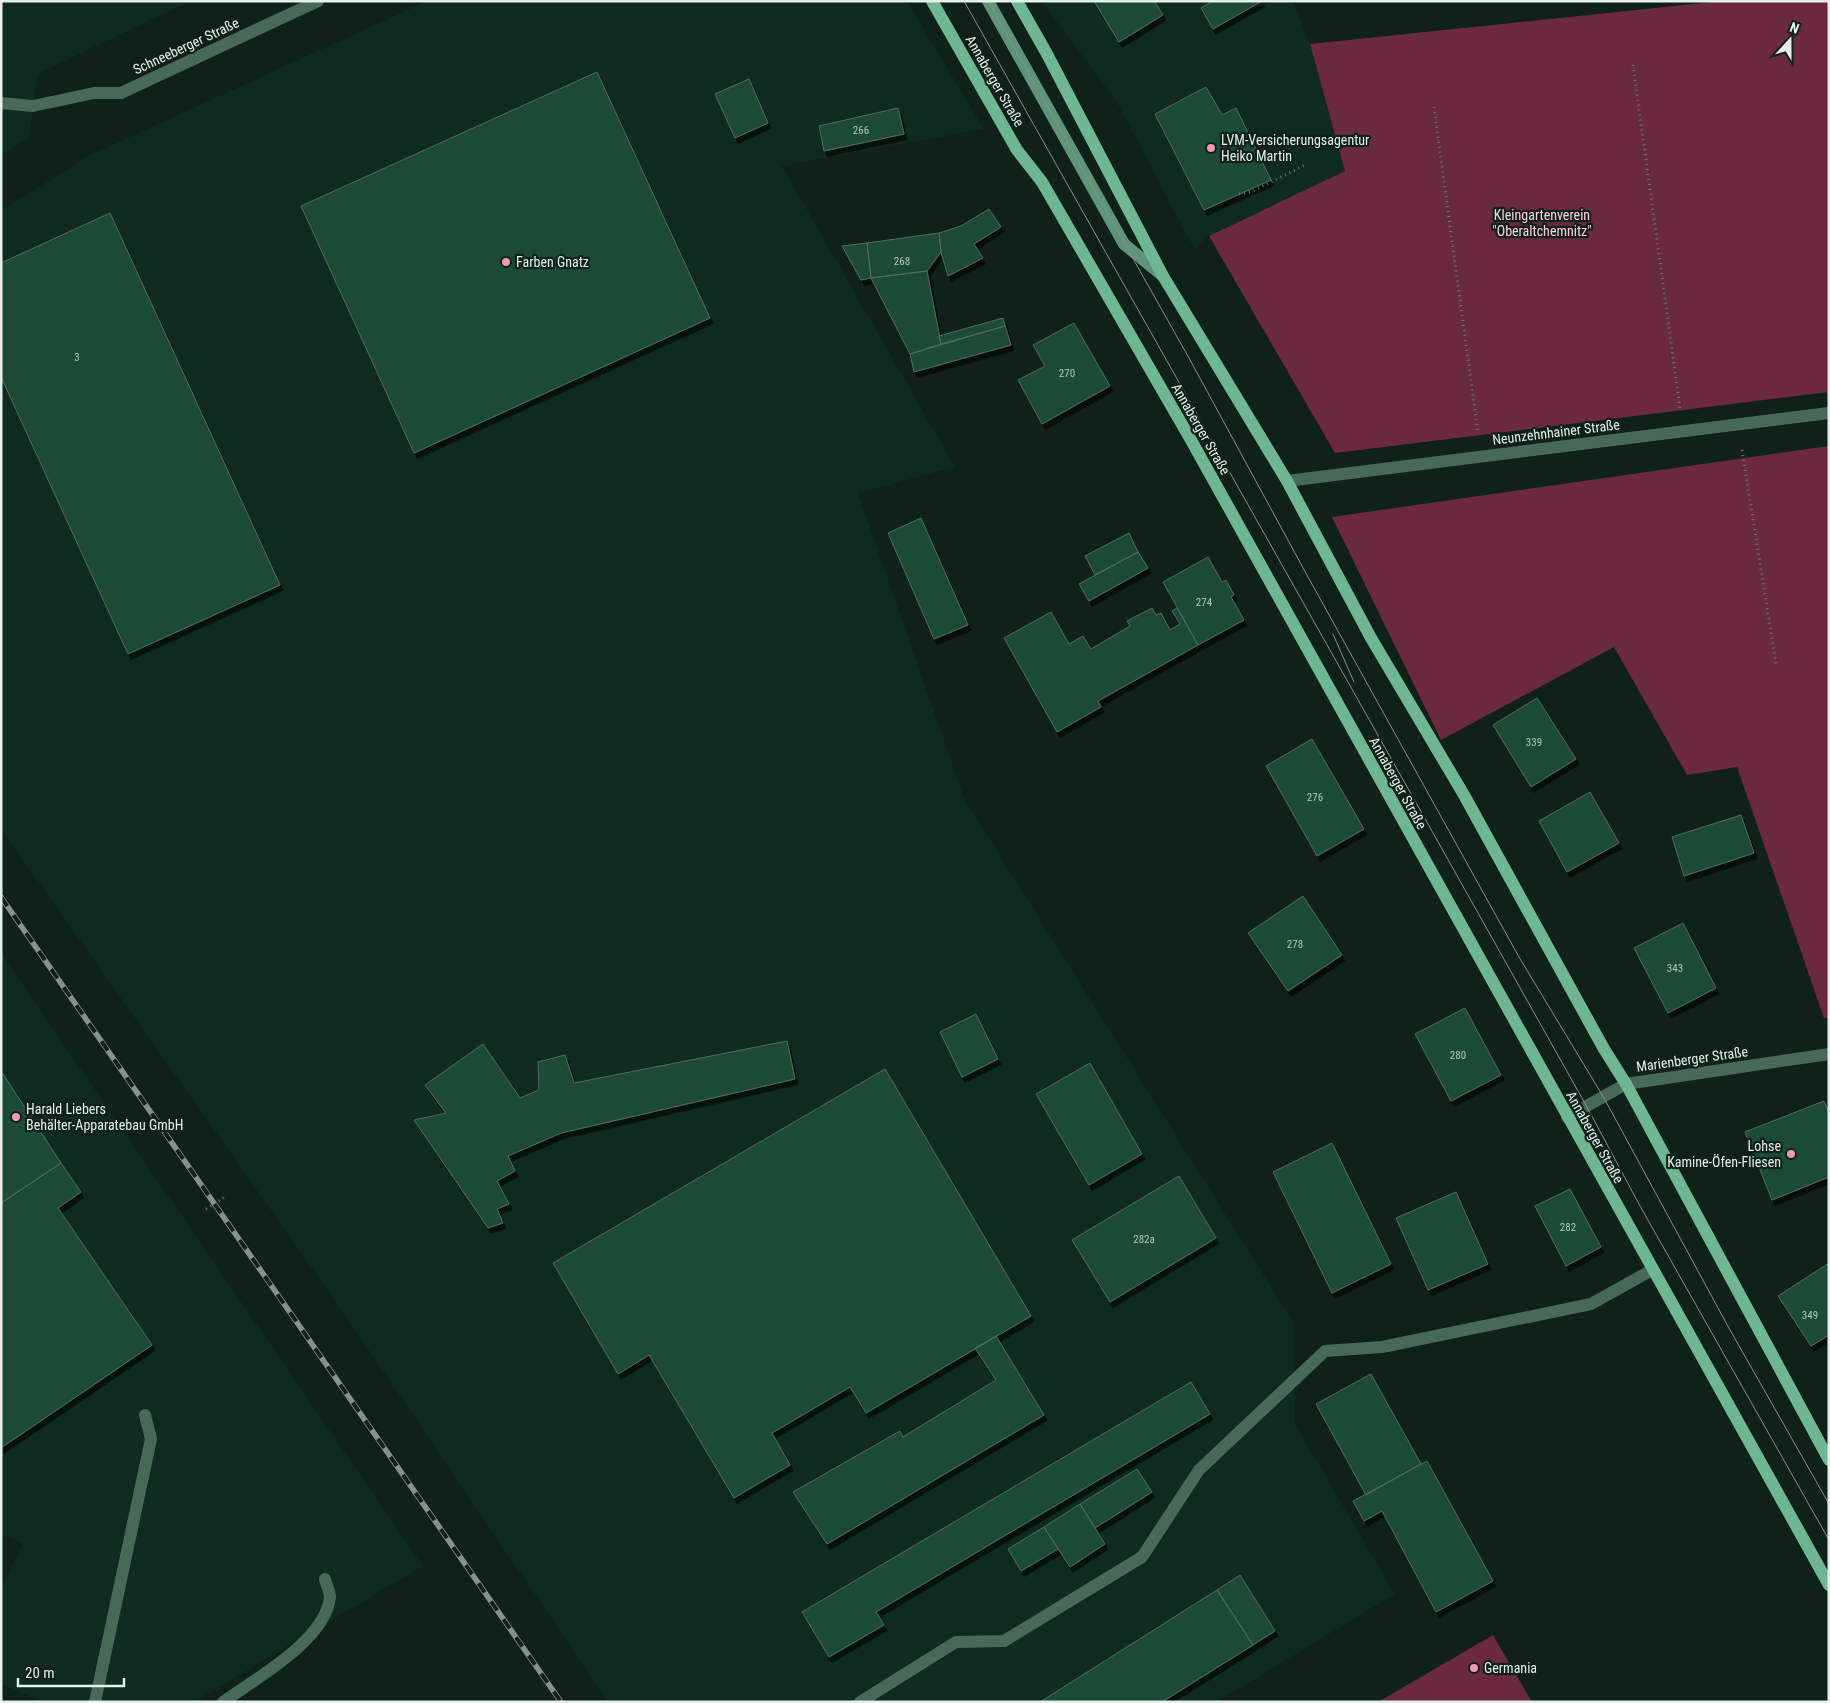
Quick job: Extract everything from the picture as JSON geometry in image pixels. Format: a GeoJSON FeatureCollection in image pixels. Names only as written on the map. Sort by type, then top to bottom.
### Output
{"type":"FeatureCollection","features":[{"type":"Feature","properties":{"kind":"main road","name":"Annaberger Straße"},"geometry":{"type":"LineString","coordinates":[[932,1],[1017,150],[1042,182],[1191,440],[1829,1585]]}},
{"type":"Feature","properties":{"kind":"main road"},"geometry":{"type":"LineString","coordinates":[[1017,1],[1047,54],[1163,276],[1287,481],[1371,638],[1464,795],[1604,1049],[1626,1084],[1829,1460]]}},
{"type":"Feature","properties":{"kind":"street","name":"Schneeberger Straße"},"geometry":{"type":"LineString","coordinates":[[1,102],[33,106],[94,93],[121,93],[318,1]]}},
{"type":"Feature","properties":{"kind":"street"},"geometry":{"type":"LineString","coordinates":[[988,1],[1124,244],[1163,276]]}},
{"type":"Feature","properties":{"kind":"street","name":"Neunzehnhainer Straße"},"geometry":{"type":"LineString","coordinates":[[1287,481],[1829,413]]}},
{"type":"Feature","properties":{"kind":"street","name":"Marienberger Straße"},"geometry":{"type":"LineString","coordinates":[[1567,1117],[1626,1084],[1829,1054]]}},
{"type":"Feature","properties":{"kind":"street"},"geometry":{"type":"LineString","coordinates":[[860,1702],[956,1642],[1004,1641],[1142,1557],[1199,1470],[1325,1351],[1382,1347],[1591,1304],[1652,1270]]}},
{"type":"Feature","properties":{"kind":"street"},"geometry":{"type":"LineString","coordinates":[[95,1702],[151,1439],[145,1415]]}},
{"type":"Feature","properties":{"kind":"street"},"geometry":{"type":"LineString","coordinates":[[223,1702],[296,1650],[322,1622],[330,1596],[325,1579]]}},
{"type":"Feature","properties":{"kind":"path"},"geometry":{"type":"LineString","coordinates":[[1633,65],[1683,431]]}},
{"type":"Feature","properties":{"kind":"path"},"geometry":{"type":"LineString","coordinates":[[1434,107],[1482,456]]}},
{"type":"Feature","properties":{"kind":"path"},"geometry":{"type":"LineString","coordinates":[[1239,194],[1253,191],[1305,165]]}},
{"type":"Feature","properties":{"kind":"path"},"geometry":{"type":"LineString","coordinates":[[1738,424],[1776,664]]}},
{"type":"Feature","properties":{"kind":"path"},"geometry":{"type":"LineString","coordinates":[[206,1209],[225,1196]]}},
{"type":"Feature","properties":{"kind":"shaded area"},"geometry":{"type":"Polygon","coordinates":[[[1,1],[190,1],[38,74],[29,138],[1,155],[1,1]]]}},
{"type":"Feature","properties":{"kind":"shaded area"},"geometry":{"type":"Polygon","coordinates":[[[427,1],[907,1],[984,129],[782,166],[955,467],[858,493],[965,800],[1294,1323],[1295,1424],[1395,1594],[1217,1702],[608,1702],[338,1305],[1,829],[1,211],[88,156],[427,1]]]}},
{"type":"Feature","properties":{"kind":"shaded area"},"geometry":{"type":"Polygon","coordinates":[[[1041,1],[1293,1],[1310,44],[1345,171],[1209,236],[1195,250],[1116,101],[1041,1]]]}},
{"type":"Feature","properties":{"kind":"shaded area"},"geometry":{"type":"Polygon","coordinates":[[[1,953],[423,1566],[194,1702],[43,1702],[1,1684],[1,1588],[23,1543],[1,1535],[1,953]]]}},
{"type":"Feature","properties":{"kind":"green space","name":"Kleingartenverein \"Oberaltchemnitz\""},"geometry":{"type":"Polygon","coordinates":[[[1722,1],[1829,1],[1829,392],[1335,453],[1209,236],[1345,171],[1310,44],[1722,1]]]}},
{"type":"Feature","properties":{"kind":"green space"},"geometry":{"type":"Polygon","coordinates":[[[1829,446],[1829,1018],[1824,1018],[1737,767],[1687,775],[1614,647],[1441,740],[1332,517],[1829,446]]]}},
{"type":"Feature","properties":{"kind":"green space","name":"Germania"},"geometry":{"type":"Polygon","coordinates":[[[1493,1635],[1532,1702],[1378,1702],[1493,1635]]]}},
{"type":"Feature","properties":{"kind":"building"},"geometry":{"type":"Polygon","coordinates":[[[1094,1],[1154,1],[1163,15],[1119,42],[1094,1]]]}},
{"type":"Feature","properties":{"kind":"building"},"geometry":{"type":"Polygon","coordinates":[[[1213,1],[1262,1],[1213,29],[1201,8],[1213,1]]]}},
{"type":"Feature","properties":{"kind":"building","name":"Farben Gnatz"},"geometry":{"type":"Polygon","coordinates":[[[597,72],[710,318],[414,453],[301,206],[597,72]]]}},
{"type":"Feature","properties":{"kind":"building"},"geometry":{"type":"Polygon","coordinates":[[[749,79],[768,123],[735,138],[715,94],[749,79]]]}},
{"type":"Feature","properties":{"kind":"building"},"geometry":{"type":"Polygon","coordinates":[[[1206,87],[1222,115],[1236,108],[1271,180],[1204,210],[1155,114],[1206,87]]]}},
{"type":"Feature","properties":{"kind":"building"},"geometry":{"type":"Polygon","coordinates":[[[898,108],[904,134],[824,151],[819,126],[898,108]]]}},
{"type":"Feature","properties":{"kind":"building"},"geometry":{"type":"Polygon","coordinates":[[[989,209],[1001,227],[974,244],[983,258],[948,276],[941,252],[939,233],[961,226],[989,209]]]}},
{"type":"Feature","properties":{"kind":"building"},"geometry":{"type":"Polygon","coordinates":[[[110,213],[280,585],[128,654],[1,377],[1,263],[110,213]]]}},
{"type":"Feature","properties":{"kind":"building"},"geometry":{"type":"Polygon","coordinates":[[[939,233],[941,252],[927,271],[871,278],[867,243],[939,233]]]}},
{"type":"Feature","properties":{"kind":"building"},"geometry":{"type":"Polygon","coordinates":[[[867,243],[871,278],[861,280],[842,246],[867,243]]]}},
{"type":"Feature","properties":{"kind":"building"},"geometry":{"type":"Polygon","coordinates":[[[927,271],[941,344],[910,354],[871,278],[927,271]]]}},
{"type":"Feature","properties":{"kind":"building"},"geometry":{"type":"Polygon","coordinates":[[[1003,318],[1005,326],[941,344],[939,336],[1003,318]]]}},
{"type":"Feature","properties":{"kind":"building"},"geometry":{"type":"Polygon","coordinates":[[[1074,323],[1110,386],[1042,424],[1018,380],[1045,366],[1033,345],[1074,323]]]}},
{"type":"Feature","properties":{"kind":"building"},"geometry":{"type":"Polygon","coordinates":[[[1005,326],[1011,345],[914,372],[910,354],[1005,326]]]}},
{"type":"Feature","properties":{"kind":"building"},"geometry":{"type":"Polygon","coordinates":[[[921,518],[968,625],[934,639],[888,533],[921,518]]]}},
{"type":"Feature","properties":{"kind":"building"},"geometry":{"type":"Polygon","coordinates":[[[1129,533],[1138,552],[1095,575],[1085,556],[1129,533]]]}},
{"type":"Feature","properties":{"kind":"building"},"geometry":{"type":"Polygon","coordinates":[[[1138,552],[1148,568],[1089,601],[1079,584],[1138,552]]]}},
{"type":"Feature","properties":{"kind":"building"},"geometry":{"type":"Polygon","coordinates":[[[1208,557],[1222,582],[1226,580],[1234,595],[1231,597],[1244,620],[1198,645],[1163,582],[1208,557]]]}},
{"type":"Feature","properties":{"kind":"building"},"geometry":{"type":"Polygon","coordinates":[[[1152,608],[1156,615],[1161,613],[1170,630],[1180,624],[1172,611],[1177,608],[1198,645],[1098,701],[1101,707],[1057,732],[1004,638],[1051,612],[1069,644],[1083,636],[1091,649],[1130,626],[1127,621],[1152,608]]]}},
{"type":"Feature","properties":{"kind":"building"},"geometry":{"type":"Polygon","coordinates":[[[1537,698],[1576,759],[1531,787],[1493,725],[1537,698]]]}},
{"type":"Feature","properties":{"kind":"building"},"geometry":{"type":"Polygon","coordinates":[[[1312,739],[1364,829],[1317,856],[1266,766],[1312,739]]]}},
{"type":"Feature","properties":{"kind":"building"},"geometry":{"type":"Polygon","coordinates":[[[1590,792],[1619,843],[1567,872],[1539,821],[1590,792]]]}},
{"type":"Feature","properties":{"kind":"building"},"geometry":{"type":"Polygon","coordinates":[[[1741,815],[1754,853],[1684,876],[1672,837],[1741,815]]]}},
{"type":"Feature","properties":{"kind":"building"},"geometry":{"type":"Polygon","coordinates":[[[1303,896],[1342,955],[1288,991],[1248,933],[1303,896]]]}},
{"type":"Feature","properties":{"kind":"building"},"geometry":{"type":"Polygon","coordinates":[[[1683,923],[1716,988],[1668,1013],[1634,948],[1683,923]]]}},
{"type":"Feature","properties":{"kind":"building"},"geometry":{"type":"Polygon","coordinates":[[[1465,1008],[1501,1075],[1451,1101],[1415,1034],[1465,1008]]]}},
{"type":"Feature","properties":{"kind":"building"},"geometry":{"type":"Polygon","coordinates":[[[976,1014],[998,1059],[962,1077],[940,1032],[976,1014]]]}},
{"type":"Feature","properties":{"kind":"building"},"geometry":{"type":"Polygon","coordinates":[[[787,1041],[795,1079],[561,1133],[508,1156],[515,1171],[497,1181],[509,1204],[497,1209],[503,1223],[488,1228],[414,1120],[446,1113],[425,1085],[483,1044],[520,1098],[539,1090],[538,1062],[565,1055],[574,1083],[787,1041]]]}},
{"type":"Feature","properties":{"kind":"building"},"geometry":{"type":"Polygon","coordinates":[[[1090,1063],[1142,1154],[1089,1185],[1036,1094],[1090,1063]]]}},
{"type":"Feature","properties":{"kind":"building"},"geometry":{"type":"Polygon","coordinates":[[[885,1069],[1031,1316],[866,1413],[850,1387],[772,1433],[790,1465],[734,1498],[649,1355],[618,1374],[553,1263],[885,1069]]]}},
{"type":"Feature","properties":{"kind":"building","name":"Harald Liebers Behälter-Apparatebau GmbH"},"geometry":{"type":"Polygon","coordinates":[[[1,1071],[61,1163],[1,1203],[1,1071]]]}},
{"type":"Feature","properties":{"kind":"building","name":"Lohse Kamine-Öfen-Fliesen"},"geometry":{"type":"Polygon","coordinates":[[[1824,1101],[1829,1113],[1829,1177],[1772,1200],[1745,1132],[1824,1101]]]}},
{"type":"Feature","properties":{"kind":"building"},"geometry":{"type":"Polygon","coordinates":[[[1332,1143],[1391,1264],[1332,1293],[1273,1172],[1332,1143]]]}},
{"type":"Feature","properties":{"kind":"building"},"geometry":{"type":"Polygon","coordinates":[[[61,1163],[81,1192],[58,1208],[152,1345],[1,1448],[1,1203],[61,1163]]]}},
{"type":"Feature","properties":{"kind":"building"},"geometry":{"type":"Polygon","coordinates":[[[1179,1176],[1216,1238],[1110,1302],[1072,1240],[1179,1176]]]}},
{"type":"Feature","properties":{"kind":"building"},"geometry":{"type":"Polygon","coordinates":[[[1570,1189],[1601,1247],[1566,1266],[1535,1206],[1570,1189]]]}},
{"type":"Feature","properties":{"kind":"building"},"geometry":{"type":"Polygon","coordinates":[[[1456,1192],[1488,1264],[1428,1290],[1396,1218],[1456,1192]]]}},
{"type":"Feature","properties":{"kind":"building"},"geometry":{"type":"Polygon","coordinates":[[[1829,1263],[1829,1335],[1811,1346],[1778,1296],[1829,1263]]]}},
{"type":"Feature","properties":{"kind":"building"},"geometry":{"type":"Polygon","coordinates":[[[996,1336],[1044,1415],[827,1544],[793,1492],[900,1431],[903,1437],[996,1380],[975,1348],[996,1336]]]}},
{"type":"Feature","properties":{"kind":"building"},"geometry":{"type":"Polygon","coordinates":[[[1371,1374],[1421,1464],[1366,1495],[1316,1404],[1371,1374]]]}},
{"type":"Feature","properties":{"kind":"building"},"geometry":{"type":"Polygon","coordinates":[[[1191,1382],[1210,1414],[876,1612],[884,1625],[829,1657],[802,1612],[1191,1382]]]}},
{"type":"Feature","properties":{"kind":"building"},"geometry":{"type":"Polygon","coordinates":[[[1427,1461],[1493,1581],[1436,1612],[1382,1511],[1364,1521],[1353,1501],[1427,1461]]]}},
{"type":"Feature","properties":{"kind":"building"},"geometry":{"type":"Polygon","coordinates":[[[1137,1469],[1152,1492],[1095,1528],[1080,1504],[1137,1469]]]}},
{"type":"Feature","properties":{"kind":"building"},"geometry":{"type":"Polygon","coordinates":[[[1080,1504],[1105,1544],[1070,1567],[1044,1527],[1080,1504]]]}},
{"type":"Feature","properties":{"kind":"building"},"geometry":{"type":"Polygon","coordinates":[[[1044,1527],[1058,1549],[1021,1571],[1008,1549],[1044,1527]]]}},
{"type":"Feature","properties":{"kind":"building"},"geometry":{"type":"Polygon","coordinates":[[[1240,1575],[1275,1631],[1253,1645],[1217,1590],[1240,1575]]]}},
{"type":"Feature","properties":{"kind":"building"},"geometry":{"type":"Polygon","coordinates":[[[1217,1590],[1253,1645],[1162,1702],[1040,1702],[1217,1590]]]}},
{"type":"Feature","properties":{"kind":"tram line"},"geometry":{"type":"LineString","coordinates":[[964,1],[1829,1540]]}},
{"type":"Feature","properties":{"kind":"tram line"},"geometry":{"type":"LineString","coordinates":[[988,1],[1189,358],[1519,957],[1604,1098],[1730,1330],[1829,1504]]}},
{"type":"Feature","properties":{"kind":"tram line"},"geometry":{"type":"LineString","coordinates":[[1333,634],[1354,682]]}},
{"type":"Feature","properties":{"kind":"railway"},"geometry":{"type":"LineString","coordinates":[[1,897],[561,1702]]}},
{"type":"Feature","properties":{"kind":"place","name":"LVM-Versicherungsagentur Heiko Martin"},"geometry":{"type":"Point","coordinates":[1211,148]}},
{"type":"Feature","properties":{"kind":"place","name":"Farben Gnatz"},"geometry":{"type":"Point","coordinates":[506,262]}},
{"type":"Feature","properties":{"kind":"place","name":"Harald Liebers Behälter-Apparatebau GmbH"},"geometry":{"type":"Point","coordinates":[16,1117]}},
{"type":"Feature","properties":{"kind":"place","name":"Lohse Kamine-Öfen-Fliesen"},"geometry":{"type":"Point","coordinates":[1791,1154]}},
{"type":"Feature","properties":{"kind":"place","name":"Germania"},"geometry":{"type":"Point","coordinates":[1474,1668]}}]}
